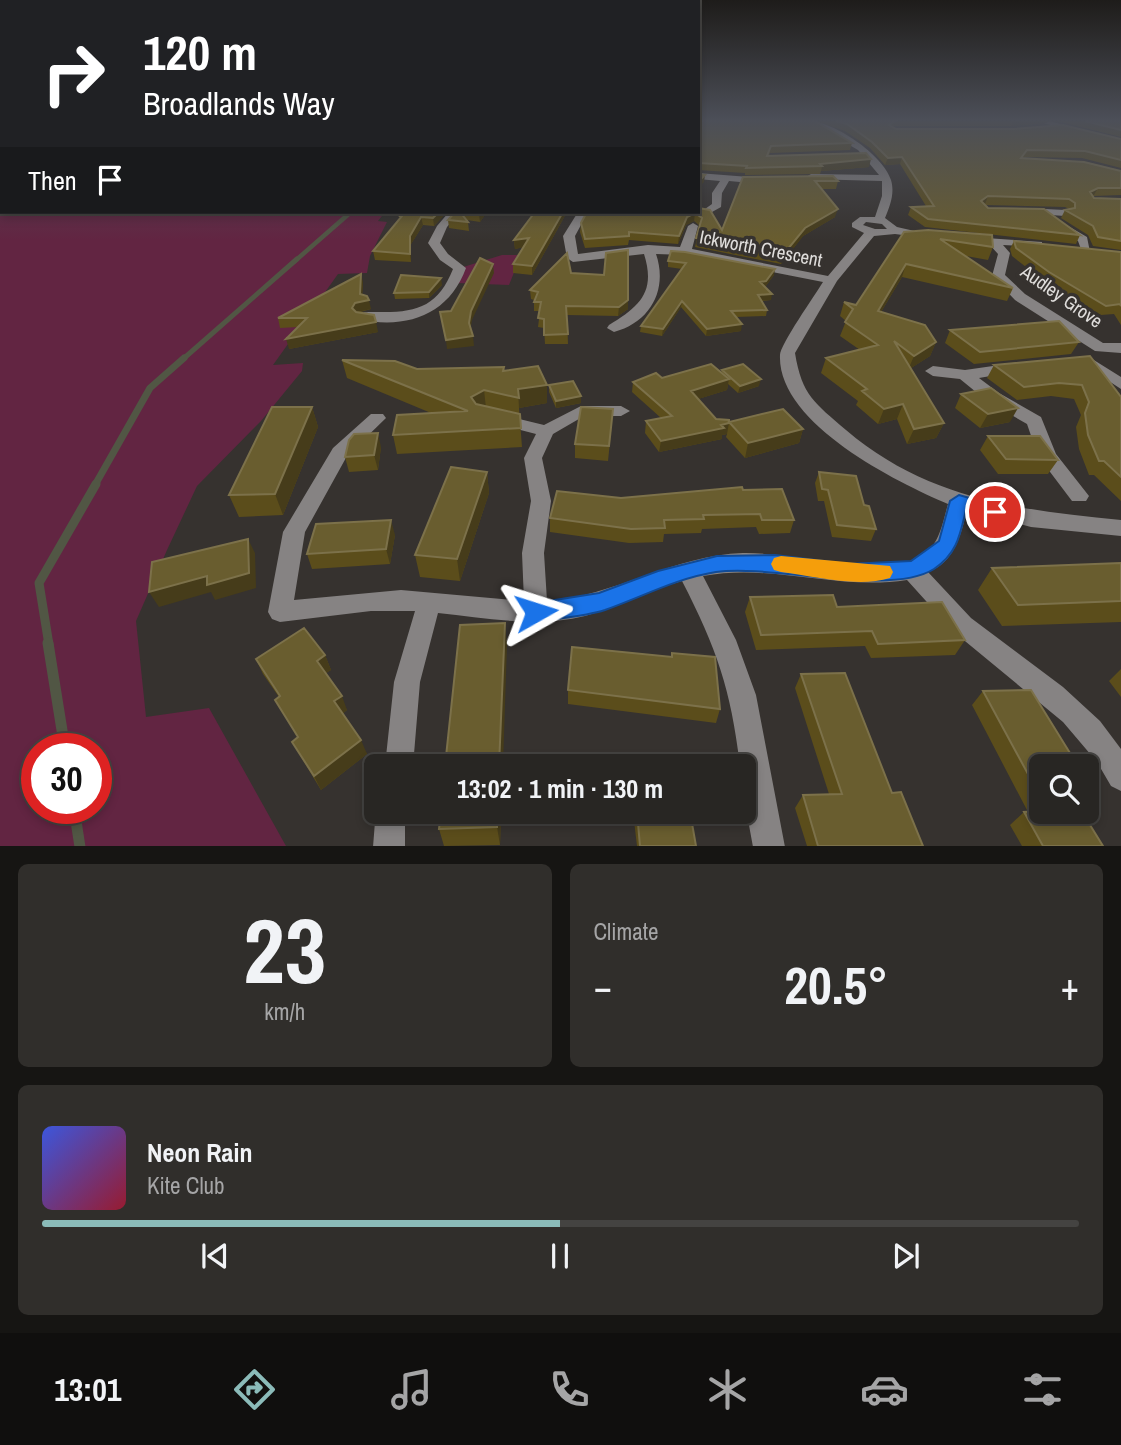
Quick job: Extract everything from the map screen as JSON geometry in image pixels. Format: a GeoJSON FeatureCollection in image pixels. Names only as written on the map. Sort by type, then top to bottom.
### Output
{"type":"FeatureCollection","features":[{"type":"Feature","properties":{"kind":"street"},"geometry":{"type":"LineString","coordinates":[[870,160],[884,178],[888,193],[875,226],[831,280],[787,354],[791,379],[806,404],[848,445],[911,481],[959,501],[1031,519],[1121,527]]}},
{"type":"Feature","properties":{"kind":"street"},"geometry":{"type":"LineString","coordinates":[[700,176],[725,180],[779,179]]}},
{"type":"Feature","properties":{"kind":"street"},"geometry":{"type":"LineString","coordinates":[[805,177],[884,178]]}},
{"type":"Feature","properties":{"kind":"street"},"geometry":{"type":"LineString","coordinates":[[703,214],[717,205],[717,193],[725,180]]}},
{"type":"Feature","properties":{"kind":"street"},"geometry":{"type":"LineString","coordinates":[[1009,211],[1065,213]]}},
{"type":"Feature","properties":{"kind":"street"},"geometry":{"type":"LineString","coordinates":[[1044,212],[1062,228],[1083,239],[1086,250]]}},
{"type":"Feature","properties":{"kind":"street"},"geometry":{"type":"LineString","coordinates":[[363,316],[393,318],[423,312],[441,303],[456,283],[460,268],[444,257],[434,243],[442,226],[452,214]]}},
{"type":"Feature","properties":{"kind":"street","name":"Ickworth Crescent"},"geometry":{"type":"LineString","coordinates":[[582,214],[569,236],[573,258],[648,249],[685,251],[831,280]]}},
{"type":"Feature","properties":{"kind":"street"},"geometry":{"type":"LineString","coordinates":[[875,226],[891,224],[894,230],[994,243],[1055,245]]}},
{"type":"Feature","properties":{"kind":"street","name":"Ickworth Crescent"},"geometry":{"type":"LineString","coordinates":[[685,251],[693,226]]}},
{"type":"Feature","properties":{"kind":"street","name":"Audley Grove"},"geometry":{"type":"LineString","coordinates":[[994,243],[1004,253],[998,276],[1020,297],[1100,348],[1121,348]]}},
{"type":"Feature","properties":{"kind":"street"},"geometry":{"type":"LineString","coordinates":[[614,328],[641,313],[656,285],[657,271],[648,249]]}},
{"type":"Feature","properties":{"kind":"street","name":"Audley Grove"},"geometry":{"type":"LineString","coordinates":[[1100,348],[1101,357],[1083,362],[1121,384]]}},
{"type":"Feature","properties":{"kind":"street"},"geometry":{"type":"LineString","coordinates":[[933,371],[964,375],[1034,365]]}},
{"type":"Feature","properties":{"kind":"street"},"geometry":{"type":"LineString","coordinates":[[964,375],[993,397],[1035,421],[1047,456],[1079,496]]}},
{"type":"Feature","properties":{"kind":"street"},"geometry":{"type":"LineString","coordinates":[[536,612],[533,553],[541,501],[533,458],[546,432],[581,411],[621,411]]}},
{"type":"Feature","properties":{"kind":"street"},"geometry":{"type":"LineString","coordinates":[[485,416],[546,432]]}},
{"type":"Feature","properties":{"kind":"street"},"geometry":{"type":"LineString","coordinates":[[377,418],[340,452],[294,532],[280,612],[400,600],[536,612],[601,602],[688,570],[748,562],[848,572],[911,569],[926,564],[948,545],[959,501]]}},
{"type":"Feature","properties":{"kind":"street"},"geometry":{"type":"LineString","coordinates":[[911,569],[969,630],[1076,713],[1095,733],[1121,776]]}},
{"type":"Feature","properties":{"kind":"street"},"geometry":{"type":"LineString","coordinates":[[688,570],[736,670],[747,713],[755,788],[769,846]]}},
{"type":"Feature","properties":{"kind":"street"},"geometry":{"type":"LineString","coordinates":[[400,754],[407,682],[429,603]]}},
{"type":"Feature","properties":{"kind":"street"},"geometry":{"type":"LineString","coordinates":[[389,846],[390,824]]}},
{"type":"Feature","properties":{"kind":"shaded area"},"geometry":{"type":"Polygon","coordinates":[[[0,214],[383,214],[378,221],[387,222],[370,256],[367,273],[338,274],[273,365],[303,363],[302,371],[261,421],[197,486],[136,621],[146,717],[209,708],[286,846],[0,846],[0,214]]]}},
{"type":"Feature","properties":{"kind":"shaded area"},"geometry":{"type":"Polygon","coordinates":[[[502,255],[521,255],[509,285],[456,283],[460,268],[502,255]]]}},
{"type":"Feature","properties":{"kind":"building"},"geometry":{"type":"Polygon","coordinates":[[[700,160],[856,160],[820,164],[822,166],[746,168],[747,166],[700,163],[700,160]]]}},
{"type":"Feature","properties":{"kind":"building"},"geometry":{"type":"Polygon","coordinates":[[[904,160],[1084,162],[1121,171],[1121,188],[1098,188],[1090,192],[1094,198],[1121,199],[1121,241],[1098,237],[1093,226],[1065,210],[1075,208],[1075,203],[1069,199],[988,196],[981,201],[988,208],[1044,209],[1080,235],[928,219],[911,207],[934,206],[904,160]]]}},
{"type":"Feature","properties":{"kind":"building"},"geometry":{"type":"Polygon","coordinates":[[[833,176],[838,181],[815,181],[838,209],[805,228],[783,255],[696,238],[702,218],[696,214],[700,214],[700,208],[710,210],[722,230],[743,177],[833,176]]]}},
{"type":"Feature","properties":{"kind":"building"},"geometry":{"type":"Polygon","coordinates":[[[437,214],[433,218],[421,217],[410,236],[410,254],[373,251],[402,216],[437,214]]]}},
{"type":"Feature","properties":{"kind":"building"},"geometry":{"type":"Polygon","coordinates":[[[453,214],[462,214],[468,222],[448,220],[453,214]]]}},
{"type":"Feature","properties":{"kind":"building"},"geometry":{"type":"Polygon","coordinates":[[[534,214],[562,214],[532,266],[513,264],[529,238],[514,240],[534,214]]]}},
{"type":"Feature","properties":{"kind":"building"},"geometry":{"type":"Polygon","coordinates":[[[586,214],[693,214],[687,217],[679,236],[629,232],[629,236],[585,239],[581,223],[586,214]]]}},
{"type":"Feature","properties":{"kind":"building"},"geometry":{"type":"Polygon","coordinates":[[[928,230],[992,235],[993,247],[940,239],[1013,288],[906,264],[878,311],[925,325],[936,342],[914,356],[894,341],[944,423],[914,429],[903,404],[884,409],[862,391],[867,389],[826,358],[878,345],[845,322],[853,309],[844,302],[856,305],[904,232],[928,230]]]}},
{"type":"Feature","properties":{"kind":"building"},"geometry":{"type":"Polygon","coordinates":[[[1014,241],[1121,252],[1121,306],[1106,306],[1049,272],[1016,248],[1014,241]]]}},
{"type":"Feature","properties":{"kind":"building"},"geometry":{"type":"Polygon","coordinates":[[[628,250],[628,300],[619,307],[566,306],[568,334],[544,335],[544,319],[538,318],[541,302],[534,302],[538,292],[530,290],[567,253],[571,273],[604,275],[606,253],[628,250]]]}},
{"type":"Feature","properties":{"kind":"building"},"geometry":{"type":"Polygon","coordinates":[[[671,251],[775,269],[766,281],[760,282],[772,294],[758,295],[767,310],[731,311],[742,324],[707,329],[682,301],[663,329],[641,326],[686,263],[668,261],[671,251]]]}},
{"type":"Feature","properties":{"kind":"building"},"geometry":{"type":"Polygon","coordinates":[[[480,258],[493,264],[471,311],[469,323],[473,336],[446,340],[440,312],[451,311],[480,258]]]}},
{"type":"Feature","properties":{"kind":"building"},"geometry":{"type":"Polygon","coordinates":[[[361,274],[360,294],[367,296],[369,300],[355,303],[352,308],[356,312],[374,315],[376,322],[286,339],[307,318],[278,318],[361,274]]]}},
{"type":"Feature","properties":{"kind":"building"},"geometry":{"type":"Polygon","coordinates":[[[401,275],[441,278],[429,292],[394,293],[401,275]]]}},
{"type":"Feature","properties":{"kind":"building"},"geometry":{"type":"Polygon","coordinates":[[[1059,321],[1079,342],[980,352],[950,330],[1059,321]]]}},
{"type":"Feature","properties":{"kind":"building"},"geometry":{"type":"Polygon","coordinates":[[[1090,356],[1121,397],[1121,477],[1104,461],[1099,461],[1088,435],[1085,413],[1089,402],[1082,385],[1059,383],[1024,387],[994,365],[1090,356]]]}},
{"type":"Feature","properties":{"kind":"building"},"geometry":{"type":"Polygon","coordinates":[[[342,360],[395,361],[417,369],[504,367],[503,371],[538,366],[547,385],[518,389],[519,398],[484,390],[471,397],[476,404],[520,414],[521,428],[393,435],[397,415],[468,411],[342,360]]]}},
{"type":"Feature","properties":{"kind":"building"},"geometry":{"type":"Polygon","coordinates":[[[711,364],[729,379],[691,391],[716,419],[729,420],[729,423],[721,425],[724,428],[661,441],[646,421],[672,416],[633,382],[656,373],[662,378],[711,364]]]}},
{"type":"Feature","properties":{"kind":"building"},"geometry":{"type":"Polygon","coordinates":[[[743,364],[761,379],[740,386],[722,370],[743,364]]]}},
{"type":"Feature","properties":{"kind":"building"},"geometry":{"type":"Polygon","coordinates":[[[573,381],[581,396],[556,401],[549,385],[573,381]]]}},
{"type":"Feature","properties":{"kind":"building"},"geometry":{"type":"Polygon","coordinates":[[[991,388],[1018,408],[988,414],[961,394],[991,388]]]}},
{"type":"Feature","properties":{"kind":"building"},"geometry":{"type":"Polygon","coordinates":[[[272,407],[312,407],[275,494],[229,495],[272,407]]]}},
{"type":"Feature","properties":{"kind":"building"},"geometry":{"type":"Polygon","coordinates":[[[581,407],[613,409],[609,446],[575,444],[581,407]]]}},
{"type":"Feature","properties":{"kind":"building"},"geometry":{"type":"Polygon","coordinates":[[[783,409],[803,429],[748,443],[729,422],[783,409]]]}},
{"type":"Feature","properties":{"kind":"building"},"geometry":{"type":"Polygon","coordinates":[[[378,433],[374,455],[345,457],[349,440],[354,434],[378,433]]]}},
{"type":"Feature","properties":{"kind":"building"},"geometry":{"type":"Polygon","coordinates":[[[988,436],[1040,436],[1058,460],[1006,459],[988,436]]]}},
{"type":"Feature","properties":{"kind":"building"},"geometry":{"type":"Polygon","coordinates":[[[451,467],[487,472],[457,559],[415,555],[451,467]]]}},
{"type":"Feature","properties":{"kind":"building"},"geometry":{"type":"Polygon","coordinates":[[[819,472],[856,476],[864,505],[869,506],[876,529],[837,525],[828,490],[822,489],[819,472]]]}},
{"type":"Feature","properties":{"kind":"building"},"geometry":{"type":"Polygon","coordinates":[[[742,487],[743,490],[782,489],[794,520],[762,520],[760,514],[703,515],[704,519],[664,520],[665,528],[631,529],[550,518],[557,491],[621,498],[742,487]]]}},
{"type":"Feature","properties":{"kind":"building"},"geometry":{"type":"Polygon","coordinates":[[[391,520],[386,549],[307,554],[316,524],[391,520]]]}},
{"type":"Feature","properties":{"kind":"building"},"geometry":{"type":"Polygon","coordinates":[[[248,539],[249,573],[207,585],[207,576],[149,592],[152,562],[248,539]]]}},
{"type":"Feature","properties":{"kind":"building"},"geometry":{"type":"Polygon","coordinates":[[[1121,563],[1121,601],[1018,605],[992,568],[1121,563]]]}},
{"type":"Feature","properties":{"kind":"building"},"geometry":{"type":"Polygon","coordinates":[[[833,595],[837,607],[942,602],[965,640],[878,644],[872,631],[761,635],[750,597],[833,595]]]}},
{"type":"Feature","properties":{"kind":"building"},"geometry":{"type":"Polygon","coordinates":[[[505,623],[500,754],[446,754],[460,625],[505,623]]]}},
{"type":"Feature","properties":{"kind":"building"},"geometry":{"type":"Polygon","coordinates":[[[304,628],[325,655],[317,661],[342,696],[334,701],[361,740],[314,776],[292,742],[298,737],[275,700],[280,696],[256,659],[304,628]]]}},
{"type":"Feature","properties":{"kind":"building"},"geometry":{"type":"Polygon","coordinates":[[[572,647],[672,657],[672,653],[715,657],[720,709],[568,690],[572,647]]]}},
{"type":"Feature","properties":{"kind":"building"},"geometry":{"type":"Polygon","coordinates":[[[845,673],[892,793],[901,792],[923,846],[818,846],[803,795],[842,794],[801,674],[845,673]]]}},
{"type":"Feature","properties":{"kind":"building"},"geometry":{"type":"Polygon","coordinates":[[[1031,690],[1071,754],[1029,754],[1029,776],[983,691],[1031,690]]]}},
{"type":"Feature","properties":{"kind":"building"},"geometry":{"type":"Polygon","coordinates":[[[440,824],[497,824],[497,827],[439,829],[440,824]]]}},
{"type":"Feature","properties":{"kind":"building"},"geometry":{"type":"Polygon","coordinates":[[[638,824],[692,824],[696,846],[640,846],[638,824]]]}},
{"type":"Feature","properties":{"kind":"building"},"geometry":{"type":"Polygon","coordinates":[[[1031,824],[1089,824],[1103,846],[1043,846],[1031,824]]]}},
{"type":"Feature","properties":{"kind":"waterway"},"geometry":{"type":"LineString","coordinates":[[295,261],[349,214]]}},
{"type":"Feature","properties":{"kind":"waterway"},"geometry":{"type":"LineString","coordinates":[[182,360],[297,259]]}},
{"type":"Feature","properties":{"kind":"waterway"},"geometry":{"type":"LineString","coordinates":[[95,485],[150,388],[184,358]]}},
{"type":"Feature","properties":{"kind":"waterway"},"geometry":{"type":"LineString","coordinates":[[49,645],[39,583],[96,484]]}},
{"type":"Feature","properties":{"kind":"waterway"},"geometry":{"type":"LineString","coordinates":[[48,643],[62,733]]}},
{"type":"Feature","properties":{"kind":"waterway"},"geometry":{"type":"LineString","coordinates":[[76,824],[80,846]]}},
{"type":"Feature","properties":{"kind":"slow traffic"},"geometry":{"type":"LineString","coordinates":[[781,564],[810,569],[882,572]]}},
{"type":"Feature","properties":{"kind":"route"},"geometry":{"type":"LineString","coordinates":[[536,612],[570,609],[601,602],[658,579],[717,564],[775,563],[848,572],[911,569],[926,564],[948,545],[959,501],[995,512]]}}]}
